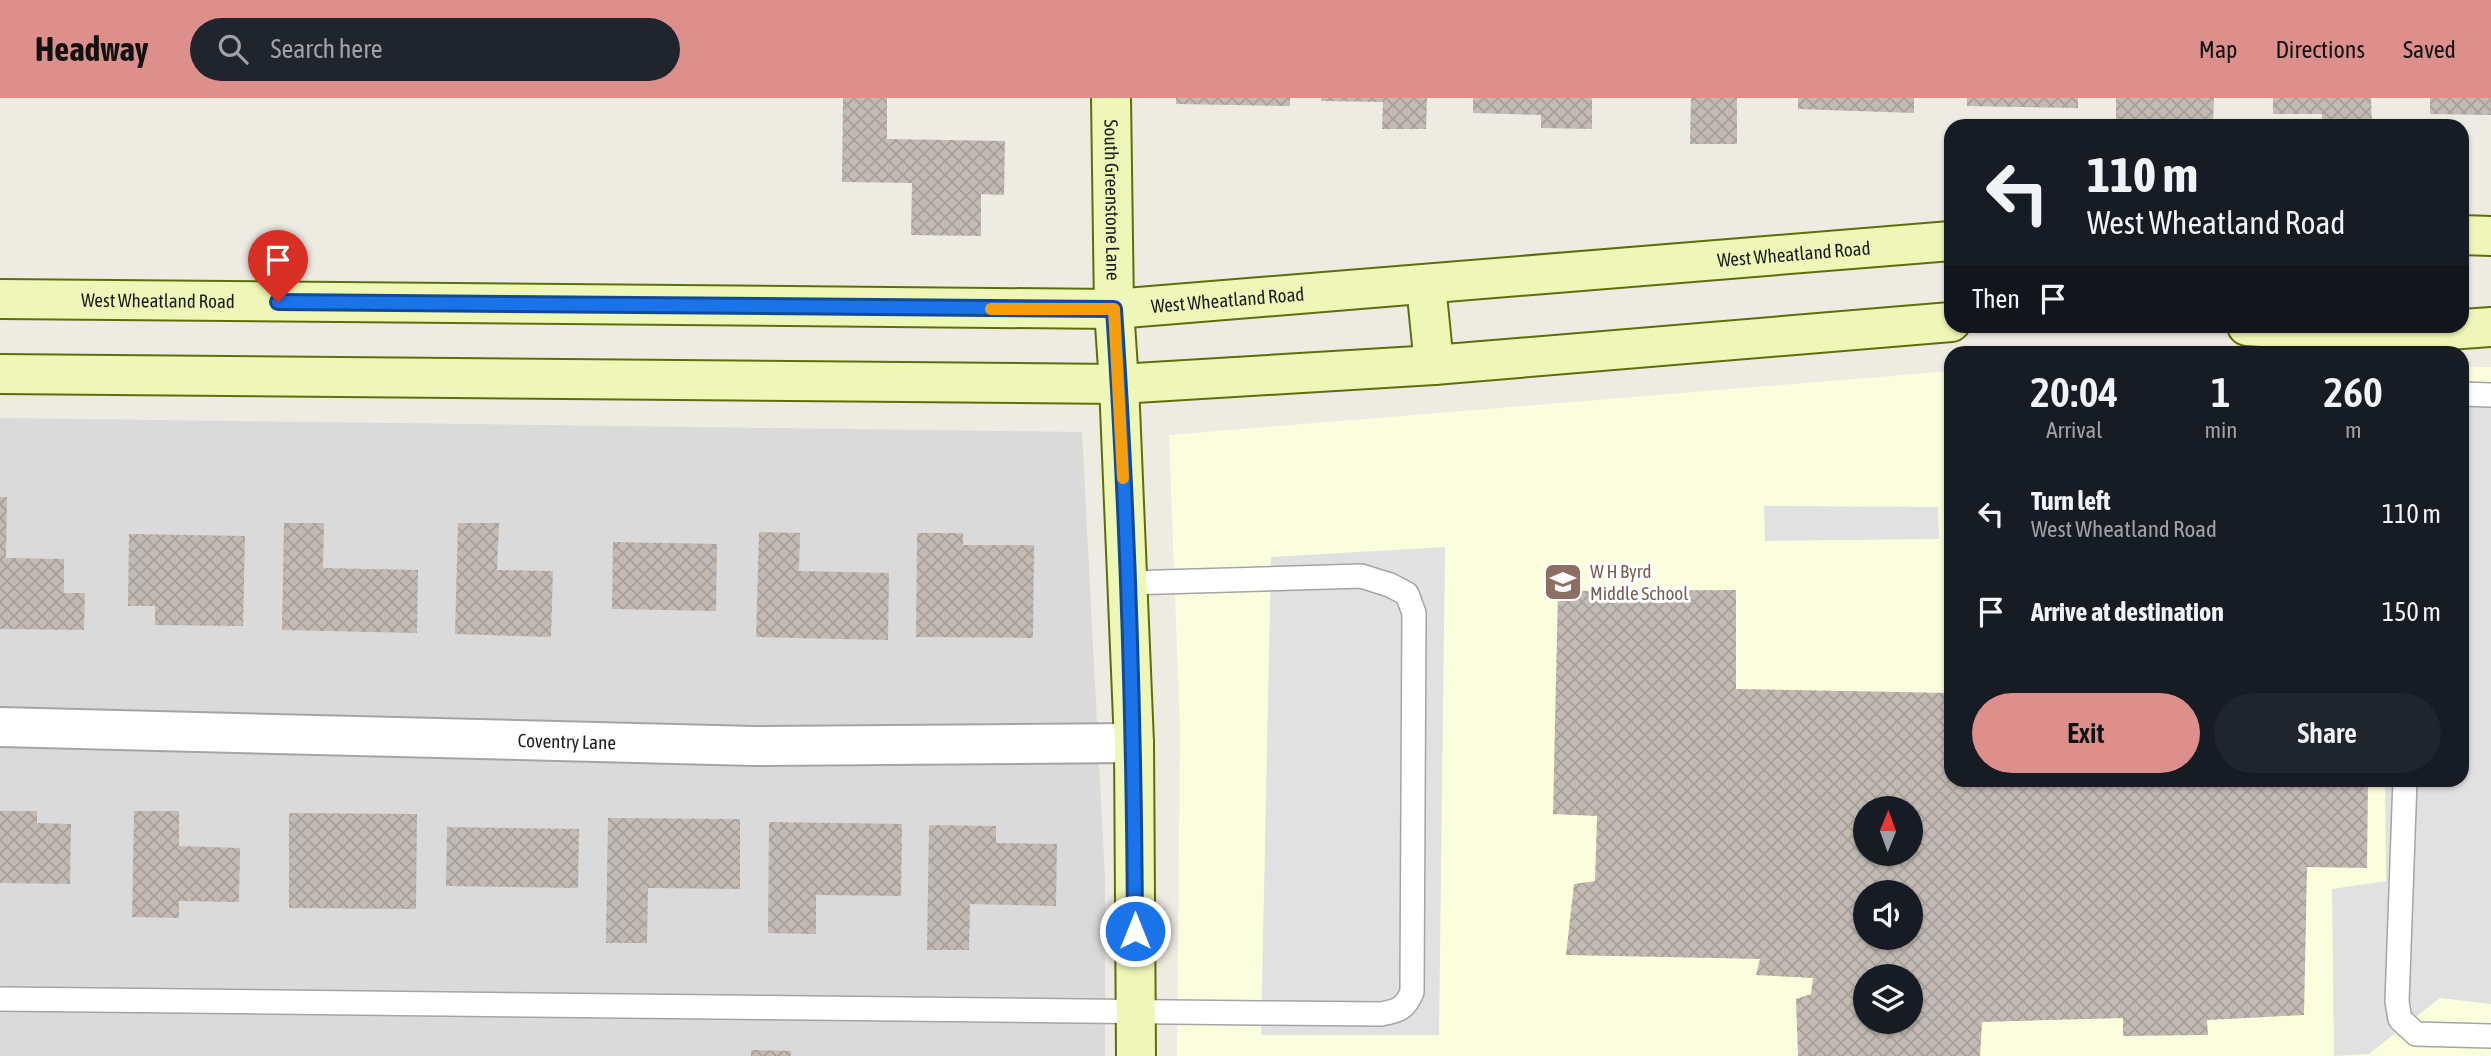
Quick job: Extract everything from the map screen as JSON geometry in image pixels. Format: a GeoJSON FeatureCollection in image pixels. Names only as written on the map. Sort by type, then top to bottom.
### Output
{"type":"FeatureCollection","features":[{"type":"Feature","properties":{"kind":"main road","name":"South Greenstone Lane"},"geometry":{"type":"LineString","coordinates":[[1111,98],[1114,309],[1134,743],[1136,1056]]}},
{"type":"Feature","properties":{"kind":"main road"},"geometry":{"type":"LineString","coordinates":[[2469,235],[2491,236]]}},
{"type":"Feature","properties":{"kind":"main road","name":"West Wheatland Road"},"geometry":{"type":"LineString","coordinates":[[0,299],[1114,309],[1944,242]]}},
{"type":"Feature","properties":{"kind":"main road"},"geometry":{"type":"LineString","coordinates":[[1426,285],[1434,365]]}},
{"type":"Feature","properties":{"kind":"main road"},"geometry":{"type":"LineString","coordinates":[[0,374],[1119,384],[1434,365],[1944,323]]}},
{"type":"Feature","properties":{"kind":"main road"},"geometry":{"type":"LineString","coordinates":[[2469,329],[2491,327]]}},
{"type":"Feature","properties":{"kind":"main road"},"geometry":{"type":"LineString","coordinates":[[2349,333],[2406,333]]}},
{"type":"Feature","properties":{"kind":"street","name":"Coventry Lane"},"geometry":{"type":"LineString","coordinates":[[0,727],[754,746],[1134,743]]}},
{"type":"Feature","properties":{"kind":"lane"},"geometry":{"type":"LineString","coordinates":[[2469,394],[2491,395]]}},
{"type":"Feature","properties":{"kind":"lane"},"geometry":{"type":"LineString","coordinates":[[0,999],[1381,1014],[1400,1010],[1407,1004],[1412,992],[1414,613],[1407,594],[1390,585],[1361,576],[1127,583]]}},
{"type":"Feature","properties":{"kind":"lane"},"geometry":{"type":"LineString","coordinates":[[2405,787],[2397,1002],[2400,1019],[2416,1034],[2491,1036]]}},
{"type":"Feature","properties":{"kind":"shaded area","name":"W H Byrd Middle School"},"geometry":{"type":"Polygon","coordinates":[[[2469,367],[2491,367],[2491,1056],[1177,1056],[1180,729],[1169,435],[1944,372],[1944,787],[2469,787],[2469,367]]]}},
{"type":"Feature","properties":{"kind":"shaded area"},"geometry":{"type":"Polygon","coordinates":[[[2469,384],[2491,384],[2491,1004],[2440,998],[2369,1054],[2334,1056],[2332,889],[2386,881],[2385,787],[2469,787],[2469,384]]]}},
{"type":"Feature","properties":{"kind":"shaded area"},"geometry":{"type":"Polygon","coordinates":[[[0,418],[1082,432],[1105,878],[1105,1056],[0,1056],[0,418]]]}},
{"type":"Feature","properties":{"kind":"shaded area"},"geometry":{"type":"Polygon","coordinates":[[[1764,506],[1938,507],[1939,539],[1765,541],[1764,506]]]}},
{"type":"Feature","properties":{"kind":"shaded area"},"geometry":{"type":"Polygon","coordinates":[[[1445,547],[1439,1035],[1261,1035],[1271,557],[1445,547]]]}},
{"type":"Feature","properties":{"kind":"building"},"geometry":{"type":"Polygon","coordinates":[[[843,98],[887,98],[887,139],[1005,141],[1004,195],[981,194],[981,236],[911,235],[912,183],[842,182],[843,98]]]}},
{"type":"Feature","properties":{"kind":"building"},"geometry":{"type":"Polygon","coordinates":[[[1176,98],[1290,98],[1290,106],[1176,104],[1176,98]]]}},
{"type":"Feature","properties":{"kind":"building"},"geometry":{"type":"Polygon","coordinates":[[[1321,98],[1427,98],[1426,129],[1382,129],[1383,102],[1321,101],[1321,98]]]}},
{"type":"Feature","properties":{"kind":"building"},"geometry":{"type":"Polygon","coordinates":[[[1473,98],[1592,98],[1592,129],[1541,128],[1541,115],[1473,113],[1473,98]]]}},
{"type":"Feature","properties":{"kind":"building"},"geometry":{"type":"Polygon","coordinates":[[[1691,98],[1737,98],[1737,144],[1690,144],[1691,98]]]}},
{"type":"Feature","properties":{"kind":"building"},"geometry":{"type":"Polygon","coordinates":[[[1798,98],[1914,98],[1914,113],[1798,109],[1798,98]]]}},
{"type":"Feature","properties":{"kind":"building"},"geometry":{"type":"Polygon","coordinates":[[[1967,98],[2078,98],[2078,108],[1967,106],[1967,98]]]}},
{"type":"Feature","properties":{"kind":"building"},"geometry":{"type":"Polygon","coordinates":[[[2116,98],[2214,98],[2213,119],[2116,119],[2116,98]]]}},
{"type":"Feature","properties":{"kind":"building"},"geometry":{"type":"Polygon","coordinates":[[[2273,98],[2371,98],[2372,119],[2322,119],[2322,114],[2273,114],[2273,98]]]}},
{"type":"Feature","properties":{"kind":"building"},"geometry":{"type":"Polygon","coordinates":[[[2430,98],[2491,98],[2491,115],[2430,114],[2430,98]]]}},
{"type":"Feature","properties":{"kind":"building"},"geometry":{"type":"Polygon","coordinates":[[[0,497],[7,497],[6,558],[64,559],[64,593],[85,593],[84,630],[0,629],[0,497]]]}},
{"type":"Feature","properties":{"kind":"building"},"geometry":{"type":"Polygon","coordinates":[[[284,523],[324,523],[323,568],[418,570],[417,633],[282,630],[284,523]]]}},
{"type":"Feature","properties":{"kind":"building"},"geometry":{"type":"Polygon","coordinates":[[[458,523],[499,523],[497,570],[553,571],[551,637],[455,634],[458,523]]]}},
{"type":"Feature","properties":{"kind":"building"},"geometry":{"type":"Polygon","coordinates":[[[759,532],[800,533],[799,571],[889,573],[888,640],[756,637],[759,532]]]}},
{"type":"Feature","properties":{"kind":"building"},"geometry":{"type":"Polygon","coordinates":[[[917,533],[963,533],[963,545],[1034,545],[1033,638],[916,637],[917,533]]]}},
{"type":"Feature","properties":{"kind":"building"},"geometry":{"type":"Polygon","coordinates":[[[129,534],[245,536],[243,626],[155,625],[155,606],[128,606],[129,534]]]}},
{"type":"Feature","properties":{"kind":"building"},"geometry":{"type":"Polygon","coordinates":[[[613,542],[717,544],[716,611],[612,609],[613,542]]]}},
{"type":"Feature","properties":{"kind":"building"},"geometry":{"type":"Polygon","coordinates":[[[1736,590],[1736,689],[1944,693],[1944,787],[2368,787],[2367,868],[2307,867],[2304,1015],[2207,1020],[2208,1035],[2123,1036],[2123,1018],[1982,1022],[1980,1056],[1798,1056],[1796,999],[1811,994],[1813,978],[1756,975],[1760,959],[1566,955],[1574,884],[1595,881],[1597,816],[1553,814],[1558,591],[1736,590]]]}},
{"type":"Feature","properties":{"kind":"building"},"geometry":{"type":"Polygon","coordinates":[[[0,811],[37,811],[37,823],[71,824],[70,884],[0,883],[0,811]]]}},
{"type":"Feature","properties":{"kind":"building"},"geometry":{"type":"Polygon","coordinates":[[[134,811],[179,811],[179,846],[240,848],[239,902],[179,901],[179,918],[132,917],[134,811]]]}},
{"type":"Feature","properties":{"kind":"building"},"geometry":{"type":"Polygon","coordinates":[[[289,813],[417,814],[416,909],[289,908],[289,813]]]}},
{"type":"Feature","properties":{"kind":"building"},"geometry":{"type":"Polygon","coordinates":[[[608,818],[740,819],[740,889],[648,888],[647,943],[606,943],[608,818]]]}},
{"type":"Feature","properties":{"kind":"building"},"geometry":{"type":"Polygon","coordinates":[[[769,822],[902,824],[901,896],[816,895],[816,934],[768,933],[769,822]]]}},
{"type":"Feature","properties":{"kind":"building"},"geometry":{"type":"Polygon","coordinates":[[[929,825],[996,826],[996,843],[1057,844],[1056,906],[970,904],[969,950],[927,950],[929,825]]]}},
{"type":"Feature","properties":{"kind":"building"},"geometry":{"type":"Polygon","coordinates":[[[447,827],[579,829],[578,888],[446,886],[447,827]]]}},
{"type":"Feature","properties":{"kind":"building"},"geometry":{"type":"Polygon","coordinates":[[[751,1050],[791,1051],[791,1056],[751,1056],[751,1050]]]}},
{"type":"Feature","properties":{"kind":"slow traffic"},"geometry":{"type":"LineString","coordinates":[[991,309],[1114,309],[1123,478]]}},
{"type":"Feature","properties":{"kind":"place","name":"W H Byrd Middle School"},"geometry":{"type":"Point","coordinates":[1563,582]}},
{"type":"Feature","properties":{"kind":"route"},"geometry":{"type":"LineString","coordinates":[[278,302],[1114,309],[1134,743],[1135,931]]}}]}
